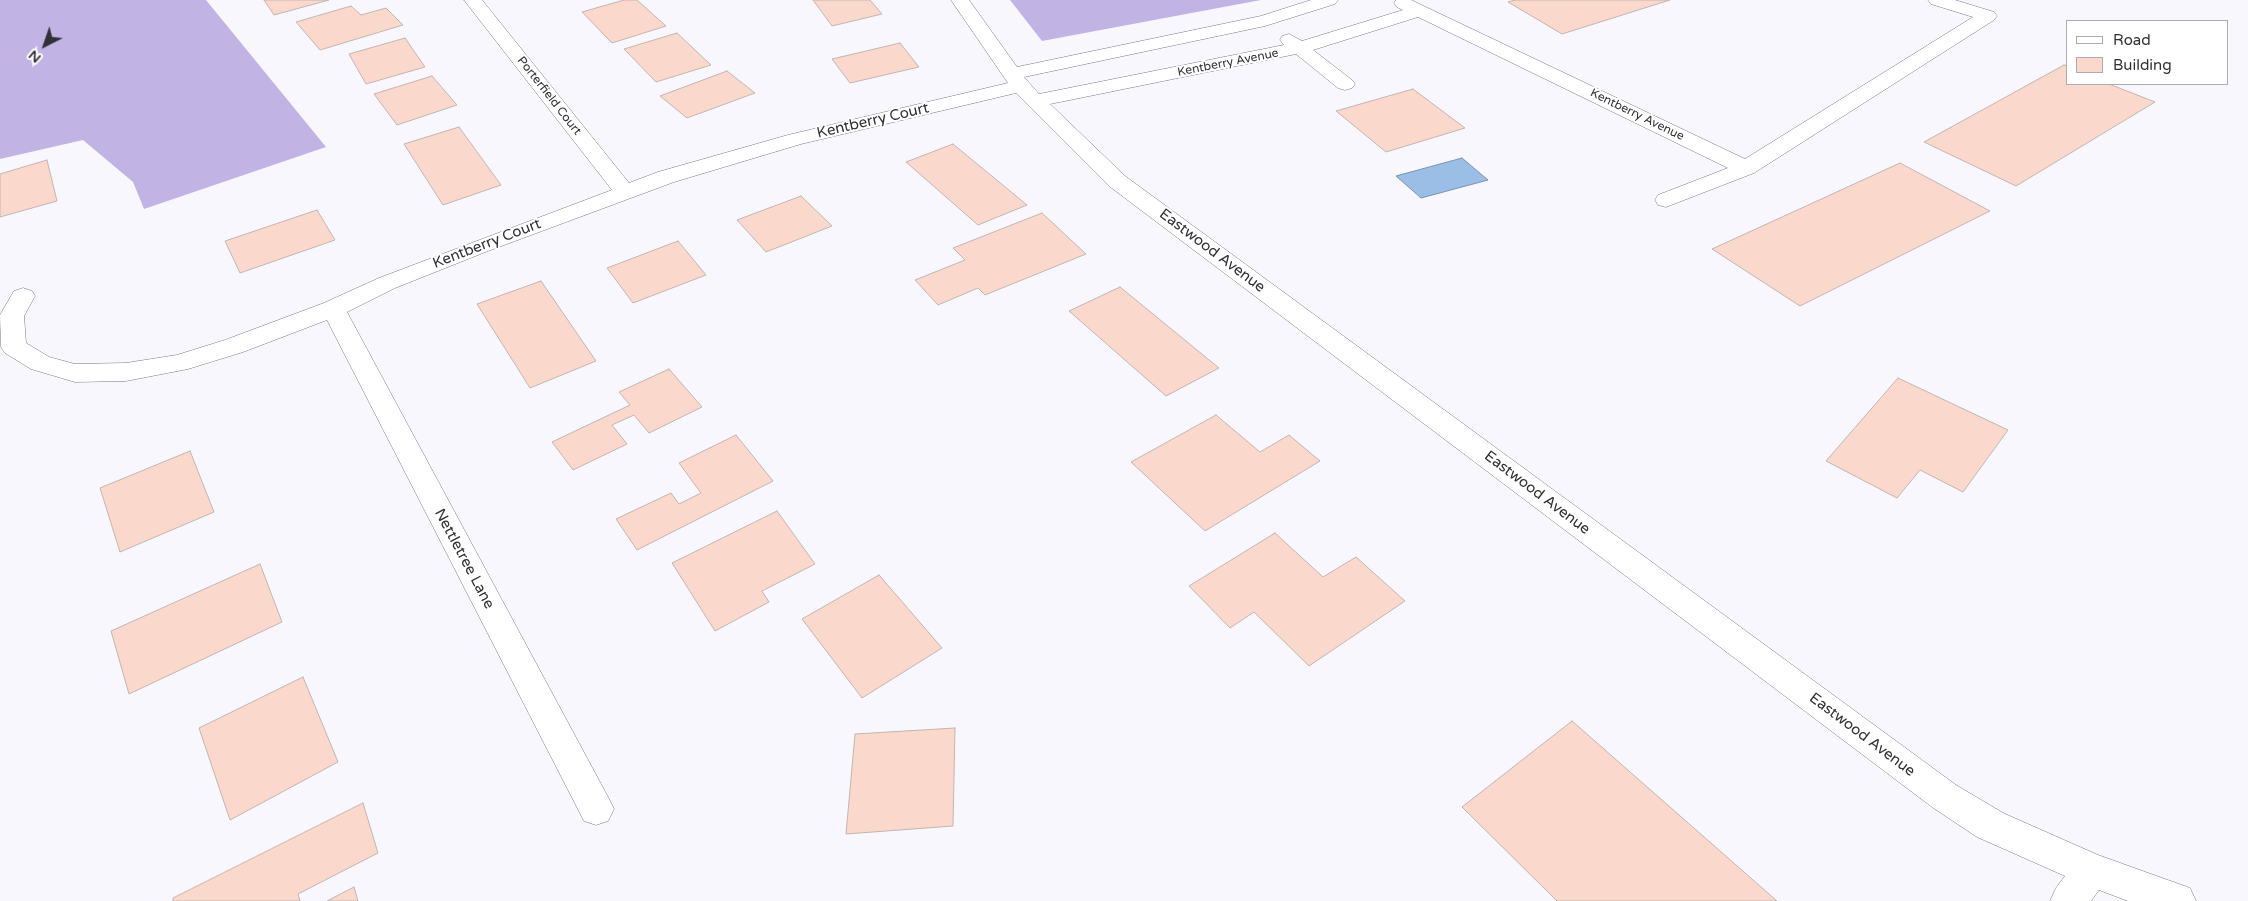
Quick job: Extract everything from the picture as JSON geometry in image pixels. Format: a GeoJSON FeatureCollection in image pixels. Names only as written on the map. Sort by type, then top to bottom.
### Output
{"type":"FeatureCollection","features":[{"type":"Feature","properties":{"kind":"street","name":"Porterfield Court"},"geometry":{"type":"LineString","coordinates":[[473,0],[625,192]]}},
{"type":"Feature","properties":{"kind":"street","name":"Eastwood Avenue"},"geometry":{"type":"LineString","coordinates":[[960,0],[1022,87],[1117,181],[1944,796],[1990,825],[2092,870],[2177,901]]}},
{"type":"Feature","properties":{"kind":"street"},"geometry":{"type":"LineString","coordinates":[[1022,87],[1265,21],[1328,0]]}},
{"type":"Feature","properties":{"kind":"street","name":"Kentberry Avenue"},"geometry":{"type":"LineString","coordinates":[[1397,0],[1746,168]]}},
{"type":"Feature","properties":{"kind":"street"},"geometry":{"type":"LineString","coordinates":[[1666,200],[1746,168],[1988,16],[1937,0]]}},
{"type":"Feature","properties":{"kind":"street","name":"Kentberry Avenue"},"geometry":{"type":"LineString","coordinates":[[1022,87],[1300,48],[1419,10]]}},
{"type":"Feature","properties":{"kind":"street"},"geometry":{"type":"LineString","coordinates":[[1265,21],[1345,84]]}},
{"type":"Feature","properties":{"kind":"street","name":"Kentberry Court"},"geometry":{"type":"LineString","coordinates":[[23,296],[12,316],[14,348],[40,363],[75,373],[126,372],[179,362],[234,346],[333,309],[387,283],[666,177],[796,139],[1022,87]]}},
{"type":"Feature","properties":{"kind":"street","name":"Nettletree Lane"},"geometry":{"type":"LineString","coordinates":[[333,309],[596,809]]}},
{"type":"Feature","properties":{"kind":"street"},"geometry":{"type":"LineString","coordinates":[[2069,901],[2092,870]]}},
{"type":"Feature","properties":{"kind":"shaded area"},"geometry":{"type":"Polygon","coordinates":[[[0,0],[206,0],[326,147],[144,209],[133,182],[83,140],[0,159],[0,0]]]}},
{"type":"Feature","properties":{"kind":"shaded area"},"geometry":{"type":"Polygon","coordinates":[[[1010,0],[1261,0],[1042,41],[1010,0]]]}},
{"type":"Feature","properties":{"kind":"water"},"geometry":{"type":"Polygon","coordinates":[[[1462,158],[1488,180],[1421,198],[1396,176],[1462,158]]]}},
{"type":"Feature","properties":{"kind":"building"},"geometry":{"type":"Polygon","coordinates":[[[264,0],[329,0],[274,15],[264,0]]]}},
{"type":"Feature","properties":{"kind":"building"},"geometry":{"type":"Polygon","coordinates":[[[624,0],[637,0],[666,26],[612,43],[582,12],[624,0]]]}},
{"type":"Feature","properties":{"kind":"building"},"geometry":{"type":"Polygon","coordinates":[[[813,0],[870,0],[882,14],[832,26],[813,0]]]}},
{"type":"Feature","properties":{"kind":"building"},"geometry":{"type":"Polygon","coordinates":[[[1515,0],[1670,0],[1562,34],[1508,2],[1515,0]]]}},
{"type":"Feature","properties":{"kind":"building"},"geometry":{"type":"Polygon","coordinates":[[[351,6],[361,15],[386,8],[403,25],[320,50],[296,22],[351,6]]]}},
{"type":"Feature","properties":{"kind":"building"},"geometry":{"type":"Polygon","coordinates":[[[677,33],[711,65],[656,82],[624,49],[677,33]]]}},
{"type":"Feature","properties":{"kind":"building"},"geometry":{"type":"Polygon","coordinates":[[[405,38],[425,67],[366,84],[349,54],[405,38]]]}},
{"type":"Feature","properties":{"kind":"building"},"geometry":{"type":"Polygon","coordinates":[[[900,43],[919,67],[850,83],[832,59],[900,43]]]}},
{"type":"Feature","properties":{"kind":"building"},"geometry":{"type":"Polygon","coordinates":[[[2064,65],[2066,66],[2066,85],[2112,85],[2155,102],[2016,186],[1924,142],[2064,65]]]}},
{"type":"Feature","properties":{"kind":"building"},"geometry":{"type":"Polygon","coordinates":[[[727,71],[755,93],[687,118],[660,96],[727,71]]]}},
{"type":"Feature","properties":{"kind":"building"},"geometry":{"type":"Polygon","coordinates":[[[432,76],[457,105],[397,125],[374,94],[432,76]]]}},
{"type":"Feature","properties":{"kind":"building"},"geometry":{"type":"Polygon","coordinates":[[[1413,89],[1465,128],[1386,152],[1336,111],[1413,89]]]}},
{"type":"Feature","properties":{"kind":"building"},"geometry":{"type":"Polygon","coordinates":[[[459,127],[501,185],[443,205],[404,144],[459,127]]]}},
{"type":"Feature","properties":{"kind":"building"},"geometry":{"type":"Polygon","coordinates":[[[953,144],[1027,205],[978,225],[906,162],[953,144]]]}},
{"type":"Feature","properties":{"kind":"building"},"geometry":{"type":"Polygon","coordinates":[[[47,160],[57,201],[0,217],[0,174],[47,160]]]}},
{"type":"Feature","properties":{"kind":"building"},"geometry":{"type":"Polygon","coordinates":[[[1900,163],[1990,211],[1800,306],[1712,249],[1900,163]]]}},
{"type":"Feature","properties":{"kind":"building"},"geometry":{"type":"Polygon","coordinates":[[[801,196],[832,226],[766,252],[737,220],[801,196]]]}},
{"type":"Feature","properties":{"kind":"building"},"geometry":{"type":"Polygon","coordinates":[[[317,210],[335,240],[240,273],[225,241],[317,210]]]}},
{"type":"Feature","properties":{"kind":"building"},"geometry":{"type":"Polygon","coordinates":[[[1042,213],[1086,254],[985,295],[978,288],[938,305],[915,280],[965,260],[953,248],[1042,213]]]}},
{"type":"Feature","properties":{"kind":"building"},"geometry":{"type":"Polygon","coordinates":[[[678,241],[706,275],[633,303],[607,268],[678,241]]]}},
{"type":"Feature","properties":{"kind":"building"},"geometry":{"type":"Polygon","coordinates":[[[541,281],[596,361],[530,388],[477,304],[541,281]]]}},
{"type":"Feature","properties":{"kind":"building"},"geometry":{"type":"Polygon","coordinates":[[[1120,287],[1219,368],[1166,396],[1069,311],[1120,287]]]}},
{"type":"Feature","properties":{"kind":"building"},"geometry":{"type":"Polygon","coordinates":[[[669,369],[702,407],[649,433],[634,415],[612,425],[627,444],[573,470],[552,442],[630,405],[619,392],[669,369]]]}},
{"type":"Feature","properties":{"kind":"building"},"geometry":{"type":"Polygon","coordinates":[[[1898,378],[2008,430],[1963,492],[1920,470],[1897,498],[1826,461],[1898,378]]]}},
{"type":"Feature","properties":{"kind":"building"},"geometry":{"type":"Polygon","coordinates":[[[1216,415],[1260,452],[1289,435],[1320,461],[1205,531],[1131,462],[1216,415]]]}},
{"type":"Feature","properties":{"kind":"building"},"geometry":{"type":"Polygon","coordinates":[[[736,435],[773,481],[637,550],[616,519],[671,493],[679,504],[701,493],[679,463],[736,435]]]}},
{"type":"Feature","properties":{"kind":"building"},"geometry":{"type":"Polygon","coordinates":[[[190,451],[214,512],[120,552],[100,488],[190,451]]]}},
{"type":"Feature","properties":{"kind":"building"},"geometry":{"type":"Polygon","coordinates":[[[777,511],[815,564],[762,591],[769,602],[715,631],[672,563],[777,511]]]}},
{"type":"Feature","properties":{"kind":"building"},"geometry":{"type":"Polygon","coordinates":[[[1275,533],[1323,577],[1356,557],[1405,601],[1309,666],[1254,612],[1230,628],[1189,586],[1275,533]]]}},
{"type":"Feature","properties":{"kind":"building"},"geometry":{"type":"Polygon","coordinates":[[[260,564],[282,622],[129,694],[111,631],[260,564]]]}},
{"type":"Feature","properties":{"kind":"building"},"geometry":{"type":"Polygon","coordinates":[[[879,575],[942,648],[862,698],[802,619],[879,575]]]}},
{"type":"Feature","properties":{"kind":"building"},"geometry":{"type":"Polygon","coordinates":[[[303,677],[338,762],[230,820],[199,728],[303,677]]]}},
{"type":"Feature","properties":{"kind":"building"},"geometry":{"type":"Polygon","coordinates":[[[1572,721],[1777,901],[1557,901],[1462,807],[1572,721]]]}},
{"type":"Feature","properties":{"kind":"building"},"geometry":{"type":"Polygon","coordinates":[[[955,728],[953,826],[846,834],[855,734],[955,728]]]}},
{"type":"Feature","properties":{"kind":"building"},"geometry":{"type":"Polygon","coordinates":[[[363,803],[378,853],[298,894],[300,901],[173,901],[173,898],[363,803]]]}},
{"type":"Feature","properties":{"kind":"building"},"geometry":{"type":"Polygon","coordinates":[[[354,887],[358,901],[327,901],[354,887]]]}}]}
